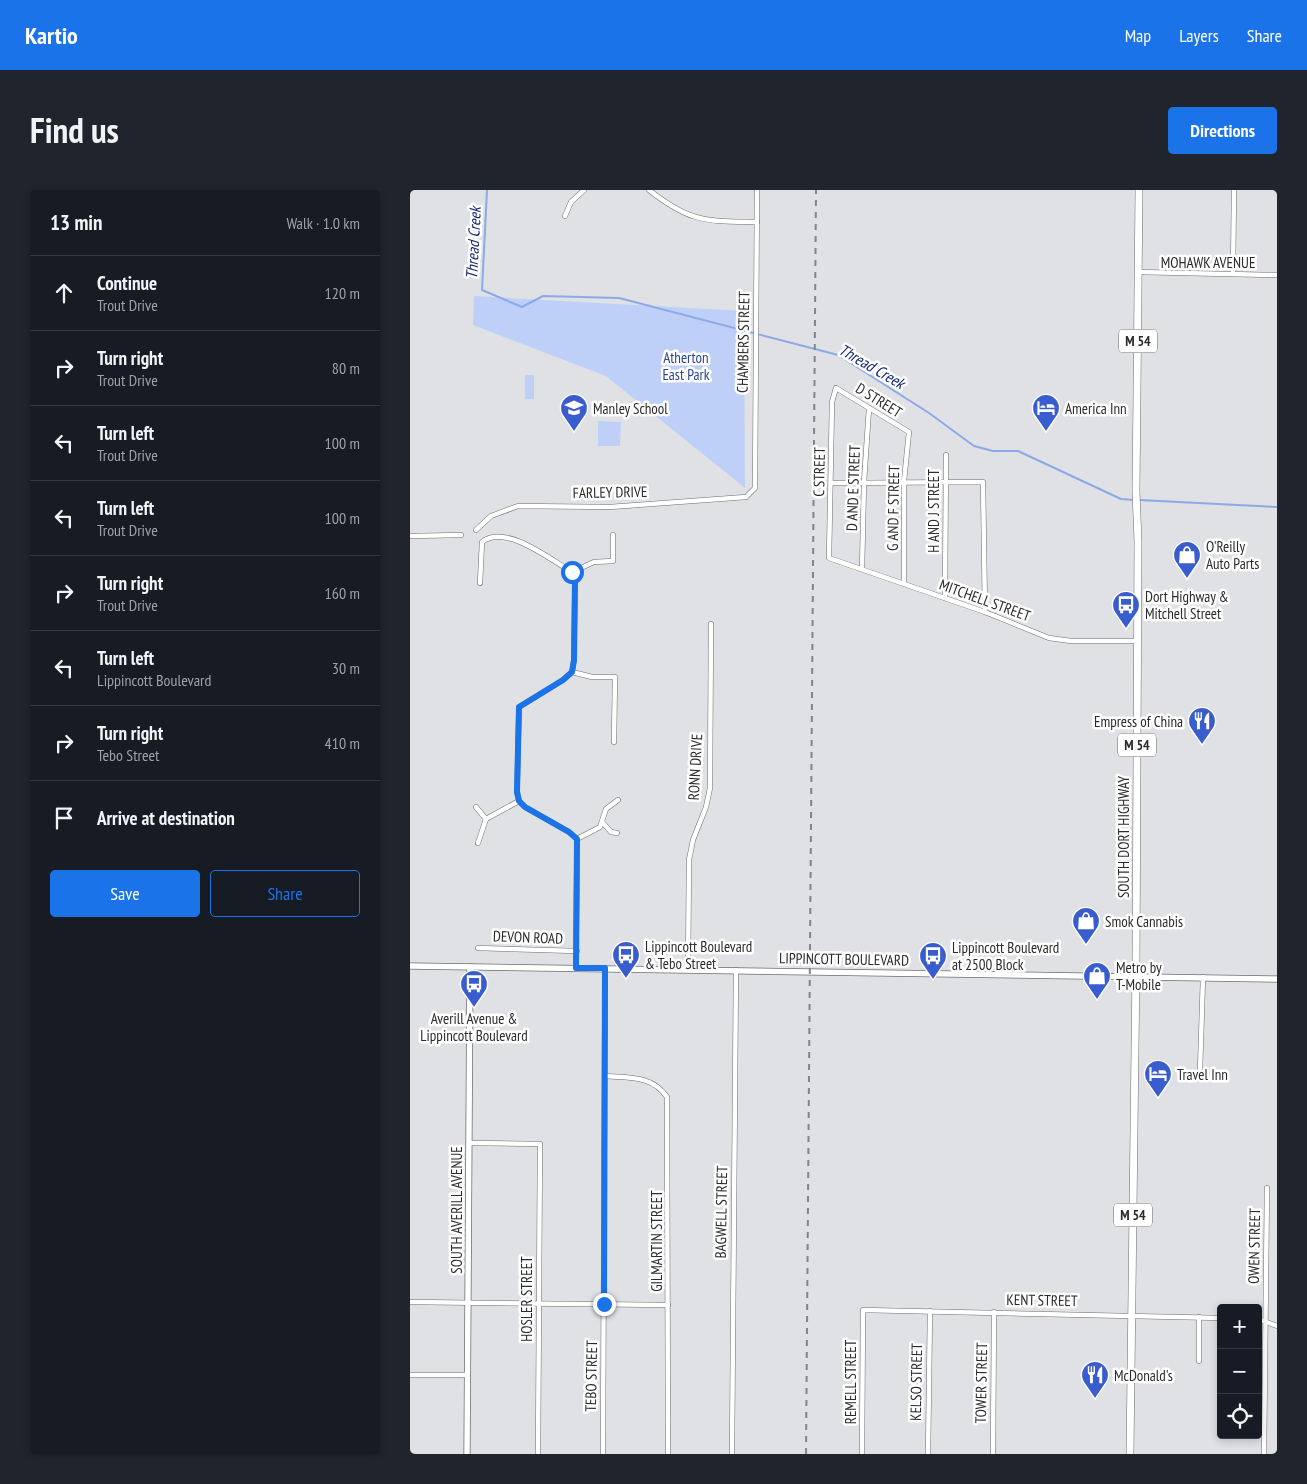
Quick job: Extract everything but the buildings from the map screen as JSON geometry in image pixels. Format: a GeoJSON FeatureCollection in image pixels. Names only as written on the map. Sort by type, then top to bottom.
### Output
{"type":"FeatureCollection","features":[{"type":"Feature","properties":{"kind":"main road","name":"SOUTH DORT HIGHWAY"},"geometry":{"type":"LineString","coordinates":[[1130,1454],[1136,976],[1136,492],[1139,190]]}},
{"type":"Feature","properties":{"kind":"street"},"geometry":{"type":"LineString","coordinates":[[565,216],[571,202],[584,190]]}},
{"type":"Feature","properties":{"kind":"street"},"geometry":{"type":"LineString","coordinates":[[649,190],[671,207],[689,216],[711,221],[757,222]]}},
{"type":"Feature","properties":{"kind":"street","name":"CHAMBERS STREET"},"geometry":{"type":"LineString","coordinates":[[751,493],[755,488],[757,190]]}},
{"type":"Feature","properties":{"kind":"street"},"geometry":{"type":"LineString","coordinates":[[1233,274],[1234,190]]}},
{"type":"Feature","properties":{"kind":"street","name":"MOHAWK AVENUE"},"geometry":{"type":"LineString","coordinates":[[1138,272],[1277,275]]}},
{"type":"Feature","properties":{"kind":"street","name":"D STREET"},"geometry":{"type":"LineString","coordinates":[[836,388],[909,432]]}},
{"type":"Feature","properties":{"kind":"street","name":"C STREET"},"geometry":{"type":"LineString","coordinates":[[829,558],[832,483],[832,402],[836,388]]}},
{"type":"Feature","properties":{"kind":"street","name":"D AND E STREET"},"geometry":{"type":"LineString","coordinates":[[862,569],[864,482],[869,408]]}},
{"type":"Feature","properties":{"kind":"street","name":"G AND F STREET"},"geometry":{"type":"LineString","coordinates":[[904,584],[904,481],[909,432]]}},
{"type":"Feature","properties":{"kind":"street","name":"H AND J STREET"},"geometry":{"type":"LineString","coordinates":[[946,455],[946,598]]}},
{"type":"Feature","properties":{"kind":"street"},"geometry":{"type":"LineString","coordinates":[[832,483],[904,481],[983,482],[985,612]]}},
{"type":"Feature","properties":{"kind":"street","name":"FARLEY DRIVE"},"geometry":{"type":"LineString","coordinates":[[476,530],[492,516],[518,506],[610,507],[746,497],[751,493]]}},
{"type":"Feature","properties":{"kind":"street"},"geometry":{"type":"LineString","coordinates":[[410,536],[461,534]]}},
{"type":"Feature","properties":{"kind":"street"},"geometry":{"type":"LineString","coordinates":[[572,572],[594,562],[613,561],[613,535]]}},
{"type":"Feature","properties":{"kind":"street"},"geometry":{"type":"LineString","coordinates":[[480,583],[482,542],[488,538],[511,538],[572,572],[575,578],[574,660],[572,672],[563,680],[519,707],[517,792],[519,801],[525,807],[569,832],[577,839],[576,968]]}},
{"type":"Feature","properties":{"kind":"street","name":"MITCHELL STREET"},"geometry":{"type":"LineString","coordinates":[[829,558],[985,612],[1049,638],[1071,641],[1137,641]]}},
{"type":"Feature","properties":{"kind":"street","name":"RONN DRIVE"},"geometry":{"type":"LineString","coordinates":[[688,970],[689,860],[693,840],[706,807],[710,788],[711,624]]}},
{"type":"Feature","properties":{"kind":"street"},"geometry":{"type":"LineString","coordinates":[[572,672],[592,677],[615,677],[614,742]]}},
{"type":"Feature","properties":{"kind":"street"},"geometry":{"type":"LineString","coordinates":[[577,839],[602,825],[606,809],[618,800]]}},
{"type":"Feature","properties":{"kind":"street"},"geometry":{"type":"LineString","coordinates":[[478,843],[486,819],[519,801]]}},
{"type":"Feature","properties":{"kind":"street"},"geometry":{"type":"LineString","coordinates":[[476,807],[486,819]]}},
{"type":"Feature","properties":{"kind":"street"},"geometry":{"type":"LineString","coordinates":[[602,825],[611,832],[617,833]]}},
{"type":"Feature","properties":{"kind":"street","name":"DEVON ROAD"},"geometry":{"type":"LineString","coordinates":[[478,948],[577,951]]}},
{"type":"Feature","properties":{"kind":"street","name":"LIPPINCOTT BOULEVARD"},"geometry":{"type":"LineString","coordinates":[[410,966],[1277,979]]}},
{"type":"Feature","properties":{"kind":"street","name":"SOUTH AVERILL AVENUE"},"geometry":{"type":"LineString","coordinates":[[467,1454],[470,967]]}},
{"type":"Feature","properties":{"kind":"street","name":"TEBO STREET"},"geometry":{"type":"LineString","coordinates":[[602,1454],[605,968]]}},
{"type":"Feature","properties":{"kind":"street","name":"BAGWELL STREET"},"geometry":{"type":"LineString","coordinates":[[732,1454],[736,970]]}},
{"type":"Feature","properties":{"kind":"street"},"geometry":{"type":"LineString","coordinates":[[1200,1071],[1203,977]]}},
{"type":"Feature","properties":{"kind":"street","name":"GILMARTIN STREET"},"geometry":{"type":"LineString","coordinates":[[605,1076],[639,1077],[661,1088],[667,1097],[668,1454]]}},
{"type":"Feature","properties":{"kind":"street","name":"HOSLER STREET"},"geometry":{"type":"LineString","coordinates":[[469,1143],[540,1144],[538,1454]]}},
{"type":"Feature","properties":{"kind":"street","name":"OWEN STREET"},"geometry":{"type":"LineString","coordinates":[[1264,1454],[1267,1188]]}},
{"type":"Feature","properties":{"kind":"street"},"geometry":{"type":"LineString","coordinates":[[410,1302],[668,1305]]}},
{"type":"Feature","properties":{"kind":"street","name":"KENT STREET"},"geometry":{"type":"LineString","coordinates":[[863,1310],[1217,1318]]}},
{"type":"Feature","properties":{"kind":"street","name":"REMELL STREET"},"geometry":{"type":"LineString","coordinates":[[862,1454],[863,1310]]}},
{"type":"Feature","properties":{"kind":"street","name":"KELSO STREET"},"geometry":{"type":"LineString","coordinates":[[928,1454],[930,1311]]}},
{"type":"Feature","properties":{"kind":"street","name":"TOWER STREET"},"geometry":{"type":"LineString","coordinates":[[992,1454],[994,1312]]}},
{"type":"Feature","properties":{"kind":"street"},"geometry":{"type":"LineString","coordinates":[[1199,1317],[1199,1361]]}},
{"type":"Feature","properties":{"kind":"street"},"geometry":{"type":"LineString","coordinates":[[1262,1321],[1277,1326]]}},
{"type":"Feature","properties":{"kind":"street"},"geometry":{"type":"LineString","coordinates":[[410,1375],[467,1375]]}},
{"type":"Feature","properties":{"kind":"green space","name":"Atherton East Park"},"geometry":{"type":"Polygon","coordinates":[[[474,296],[744,311],[745,488],[606,376],[473,325],[474,296]]]}},
{"type":"Feature","properties":{"kind":"green space"},"geometry":{"type":"Polygon","coordinates":[[[525,375],[534,375],[534,399],[525,399],[525,375]]]}},
{"type":"Feature","properties":{"kind":"green space"},"geometry":{"type":"Polygon","coordinates":[[[598,421],[621,422],[620,446],[598,446],[598,421]]]}},
{"type":"Feature","properties":{"kind":"waterway","name":"Thread Creek"},"geometry":{"type":"LineString","coordinates":[[487,190],[482,290],[522,307],[543,296],[619,298],[838,355],[929,413],[974,446],[993,451],[1018,451],[1121,499],[1134,500]]}},
{"type":"Feature","properties":{"kind":"waterway","name":"Thread Creek"},"geometry":{"type":"LineString","coordinates":[[1139,500],[1277,507]]}},
{"type":"Feature","properties":{"kind":"railway"},"geometry":{"type":"LineString","coordinates":[[806,1454],[816,190]]}},
{"type":"Feature","properties":{"kind":"place","name":"Manley School"},"geometry":{"type":"Point","coordinates":[574,432]}},
{"type":"Feature","properties":{"kind":"place","name":"America Inn"},"geometry":{"type":"Point","coordinates":[1046,432]}},
{"type":"Feature","properties":{"kind":"place","name":"O'Reilly Auto Parts"},"geometry":{"type":"Point","coordinates":[1187,579]}},
{"type":"Feature","properties":{"kind":"place","name":"Dort Highway & Mitchell Street"},"geometry":{"type":"Point","coordinates":[1126,629]}},
{"type":"Feature","properties":{"kind":"place","name":"Empress of China"},"geometry":{"type":"Point","coordinates":[1202,745]}},
{"type":"Feature","properties":{"kind":"place","name":"Smok Cannabis"},"geometry":{"type":"Point","coordinates":[1086,945]}},
{"type":"Feature","properties":{"kind":"place","name":"Lippincott Boulevard & Tebo Street"},"geometry":{"type":"Point","coordinates":[626,979]}},
{"type":"Feature","properties":{"kind":"place","name":"Lippincott Boulevard at 2500 Block"},"geometry":{"type":"Point","coordinates":[933,980]}},
{"type":"Feature","properties":{"kind":"place","name":"Metro by T-Mobile"},"geometry":{"type":"Point","coordinates":[1097,1000]}},
{"type":"Feature","properties":{"kind":"place","name":"Averill Avenue & Lippincott Boulevard"},"geometry":{"type":"Point","coordinates":[474,1008]}},
{"type":"Feature","properties":{"kind":"place","name":"Travel Inn"},"geometry":{"type":"Point","coordinates":[1158,1098]}},
{"type":"Feature","properties":{"kind":"place","name":"McDonald's"},"geometry":{"type":"Point","coordinates":[1095,1399]}},
{"type":"Feature","properties":{"kind":"route"},"geometry":{"type":"LineString","coordinates":[[572,572],[575,578],[574,660],[572,672],[563,680],[519,707],[517,792],[519,801],[525,807],[569,832],[577,839],[576,968],[605,968],[604,1304]]}}]}
